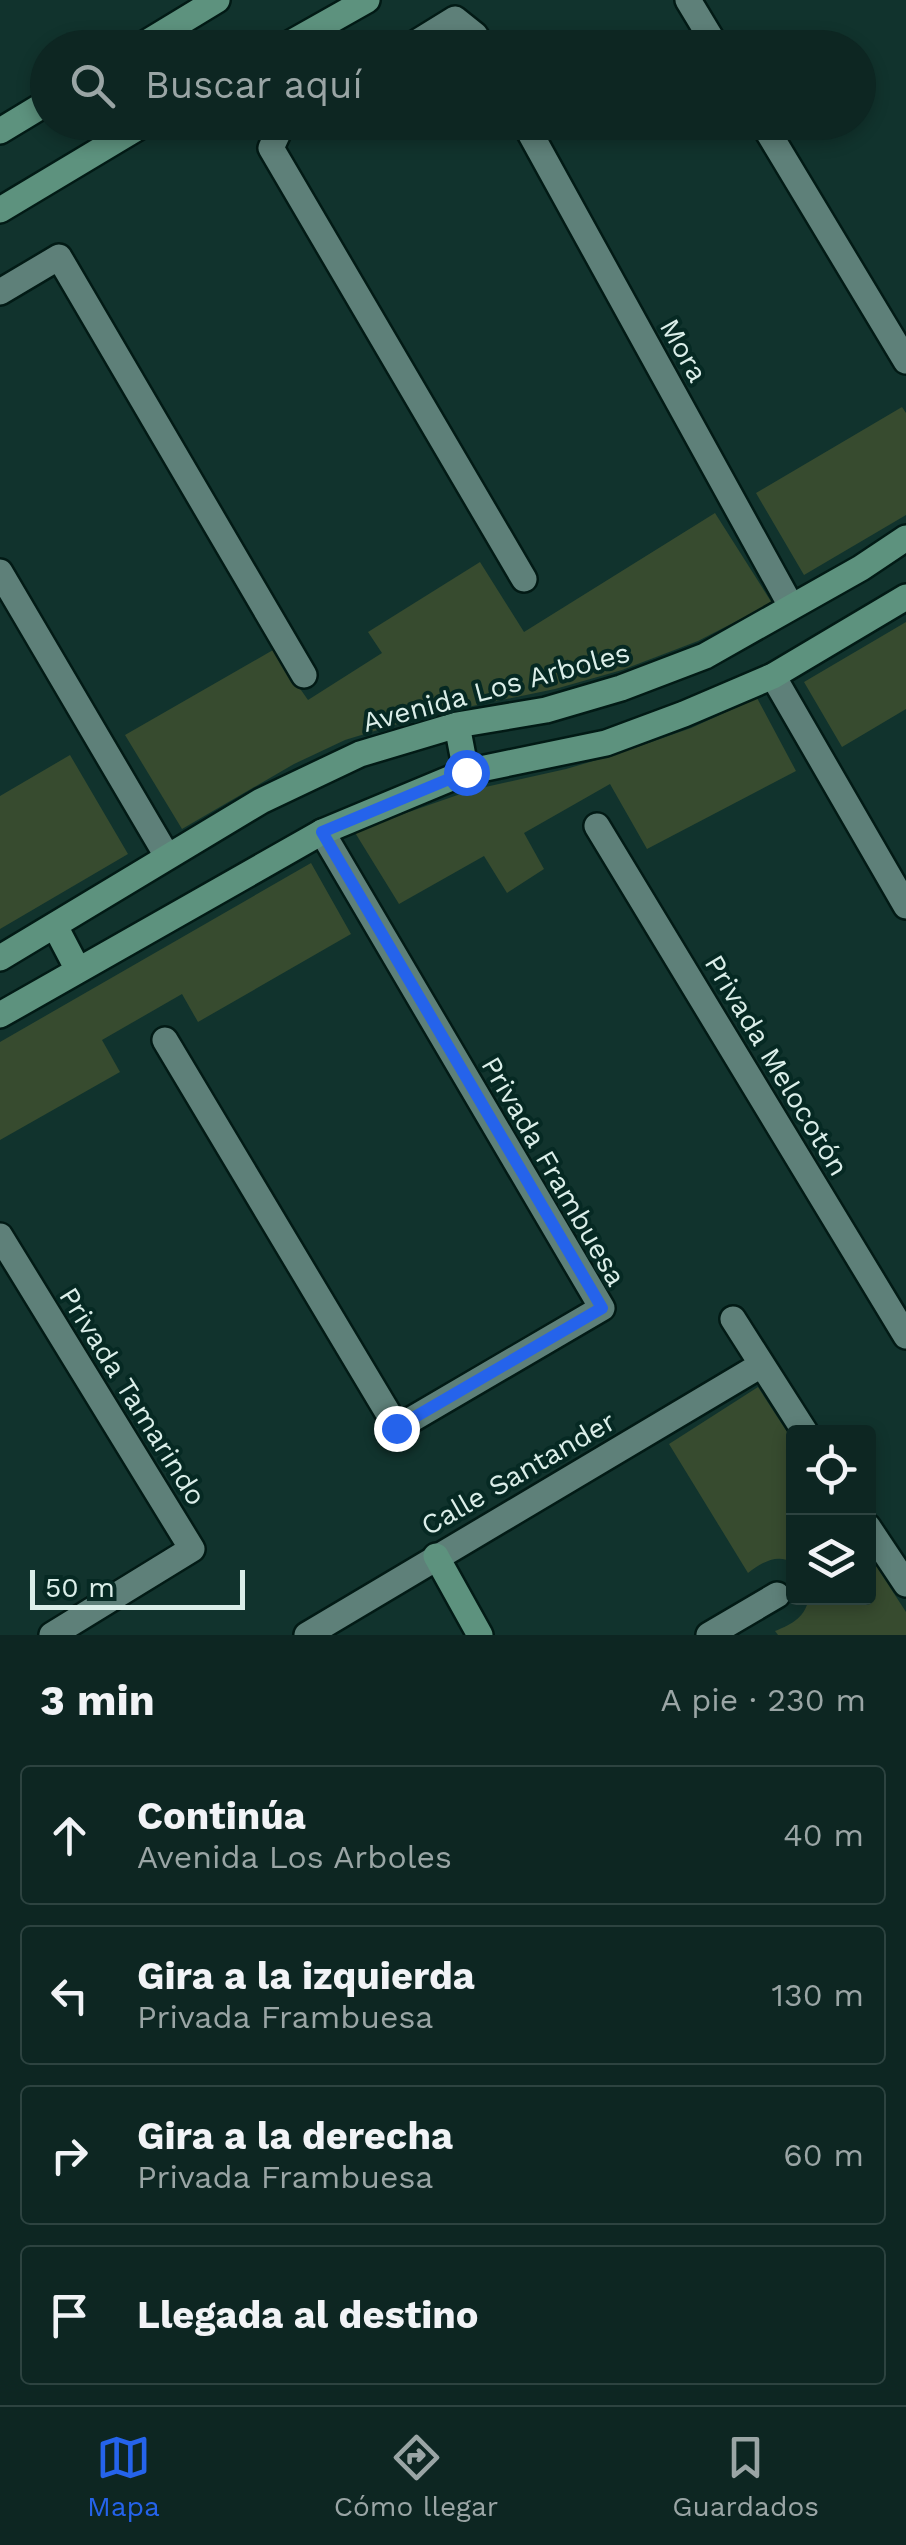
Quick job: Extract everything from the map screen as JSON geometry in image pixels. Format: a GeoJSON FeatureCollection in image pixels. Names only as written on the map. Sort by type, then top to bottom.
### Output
{"type":"FeatureCollection","features":[{"type":"Feature","properties":{"kind":"street"},"geometry":{"type":"LineString","coordinates":[[167,30],[216,0]]}},
{"type":"Feature","properties":{"kind":"street"},"geometry":{"type":"LineString","coordinates":[[314,30],[367,0]]}},
{"type":"Feature","properties":{"kind":"street"},"geometry":{"type":"LineString","coordinates":[[688,0],[706,30]]}},
{"type":"Feature","properties":{"kind":"street"},"geometry":{"type":"LineString","coordinates":[[437,30],[455,19],[469,30]]}},
{"type":"Feature","properties":{"kind":"street"},"geometry":{"type":"LineString","coordinates":[[0,131],[30,113]]}},
{"type":"Feature","properties":{"kind":"street"},"geometry":{"type":"LineString","coordinates":[[0,210],[117,140]]}},
{"type":"Feature","properties":{"kind":"street"},"geometry":{"type":"LineString","coordinates":[[275,140],[271,148],[524,578]]}},
{"type":"Feature","properties":{"kind":"street","name":"Mora"},"geometry":{"type":"LineString","coordinates":[[534,140],[791,606]]}},
{"type":"Feature","properties":{"kind":"street"},"geometry":{"type":"LineString","coordinates":[[773,140],[906,361]]}},
{"type":"Feature","properties":{"kind":"street"},"geometry":{"type":"LineString","coordinates":[[0,292],[59,257],[304,674]]}},
{"type":"Feature","properties":{"kind":"street","name":"Avenida Los Arboles"},"geometry":{"type":"LineString","coordinates":[[0,958],[261,801],[360,754],[457,725],[546,710],[621,688],[705,656],[861,568],[906,538]]}},
{"type":"Feature","properties":{"kind":"street"},"geometry":{"type":"LineString","coordinates":[[0,1015],[322,832],[466,772],[606,743],[773,676],[895,604],[861,568]]}},
{"type":"Feature","properties":{"kind":"street"},"geometry":{"type":"LineString","coordinates":[[0,572],[167,856]]}},
{"type":"Feature","properties":{"kind":"street"},"geometry":{"type":"LineString","coordinates":[[773,676],[906,906]]}},
{"type":"Feature","properties":{"kind":"street"},"geometry":{"type":"LineString","coordinates":[[457,725],[466,772]]}},
{"type":"Feature","properties":{"kind":"street","name":"Privada Melocotón"},"geometry":{"type":"LineString","coordinates":[[597,826],[906,1336]]}},
{"type":"Feature","properties":{"kind":"street","name":"Privada Frambuesa"},"geometry":{"type":"LineString","coordinates":[[165,1040],[396,1428],[602,1308],[322,832]]}},
{"type":"Feature","properties":{"kind":"street"},"geometry":{"type":"LineString","coordinates":[[55,926],[78,970]]}},
{"type":"Feature","properties":{"kind":"street","name":"Privada Tamarindo"},"geometry":{"type":"LineString","coordinates":[[0,1236],[192,1548],[52,1635]]}},
{"type":"Feature","properties":{"kind":"street"},"geometry":{"type":"LineString","coordinates":[[732,1319],[800,1425]]}},
{"type":"Feature","properties":{"kind":"street","name":"Calle Santander"},"geometry":{"type":"LineString","coordinates":[[307,1635],[760,1365]]}},
{"type":"Feature","properties":{"kind":"street"},"geometry":{"type":"LineString","coordinates":[[876,1539],[906,1584]]}},
{"type":"Feature","properties":{"kind":"street"},"geometry":{"type":"LineString","coordinates":[[436,1556],[480,1635]]}},
{"type":"Feature","properties":{"kind":"street"},"geometry":{"type":"LineString","coordinates":[[708,1635],[777,1595]]}},
{"type":"Feature","properties":{"kind":"green space"},"geometry":{"type":"Polygon","coordinates":[[[902,407],[906,413],[906,515],[804,575],[756,493],[902,407]]]}},
{"type":"Feature","properties":{"kind":"green space"},"geometry":{"type":"Polygon","coordinates":[[[715,513],[772,603],[698,641],[622,670],[555,689],[424,716],[345,740],[294,764],[182,829],[125,735],[273,650],[308,700],[382,653],[368,632],[480,562],[524,632],[715,513]]]}},
{"type":"Feature","properties":{"kind":"green space"},"geometry":{"type":"Polygon","coordinates":[[[906,622],[906,709],[842,747],[804,682],[906,622]]]}},
{"type":"Feature","properties":{"kind":"green space"},"geometry":{"type":"Polygon","coordinates":[[[757,698],[796,771],[647,849],[610,784],[524,833],[544,869],[507,893],[484,856],[399,904],[354,831],[472,790],[617,754],[691,728],[757,698]]]}},
{"type":"Feature","properties":{"kind":"green space"},"geometry":{"type":"Polygon","coordinates":[[[70,755],[128,854],[0,929],[0,796],[70,755]]]}},
{"type":"Feature","properties":{"kind":"green space"},"geometry":{"type":"Polygon","coordinates":[[[311,863],[351,934],[198,1022],[182,994],[102,1040],[120,1072],[0,1140],[0,1042],[311,863]]]}},
{"type":"Feature","properties":{"kind":"green space"},"geometry":{"type":"Polygon","coordinates":[[[758,1387],[786,1430],[786,1560],[770,1560],[748,1573],[669,1444],[758,1387]]]}},
{"type":"Feature","properties":{"kind":"green space"},"geometry":{"type":"Polygon","coordinates":[[[876,1566],[906,1612],[906,1635],[778,1635],[775,1631],[801,1615],[807,1605],[876,1605],[876,1566]]]}},
{"type":"Feature","properties":{"kind":"route"},"geometry":{"type":"LineString","coordinates":[[396,1428],[602,1308],[322,832],[466,772]]}}]}
